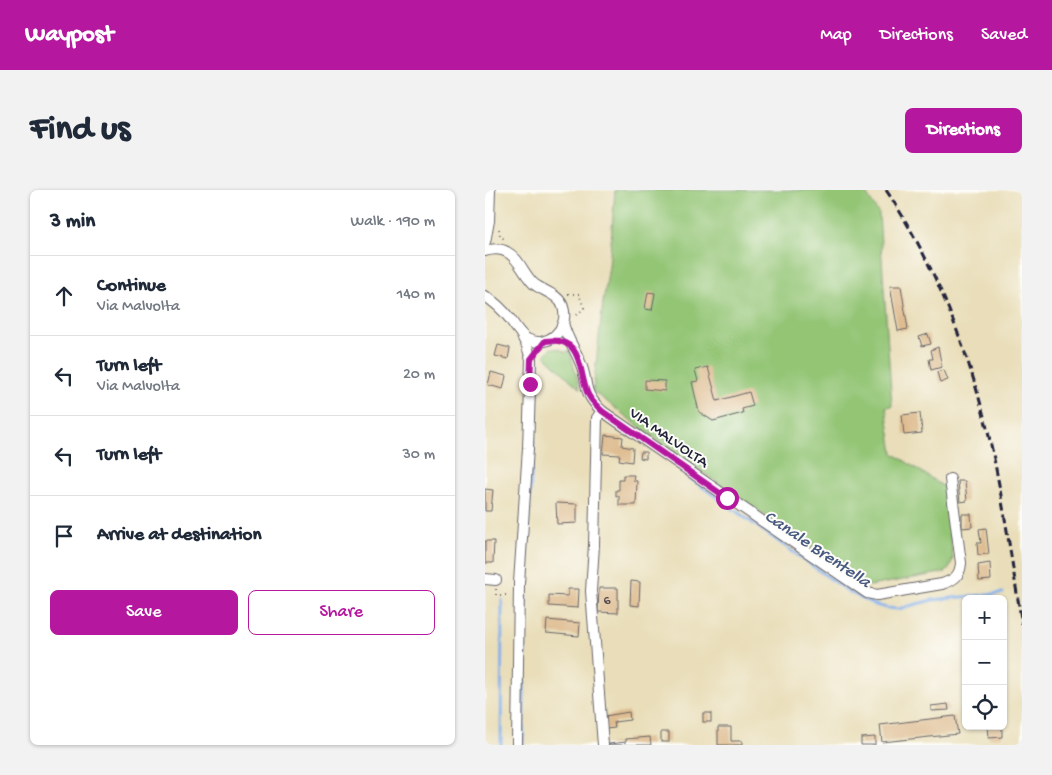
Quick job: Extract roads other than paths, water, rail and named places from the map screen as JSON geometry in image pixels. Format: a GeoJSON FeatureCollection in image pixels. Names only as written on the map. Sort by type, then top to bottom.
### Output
{"type":"FeatureCollection","features":[{"type":"Feature","properties":{"kind":"street"},"geometry":{"type":"LineString","coordinates":[[485,242],[494,223],[490,190]]}},
{"type":"Feature","properties":{"kind":"street","name":"VIA MALVOLTA"},"geometry":{"type":"LineString","coordinates":[[494,223],[492,233],[505,246],[530,280],[558,299],[563,307],[563,323],[571,346],[581,363],[587,393],[602,411],[863,591],[872,594],[942,584],[957,576],[961,563],[950,479]]}},
{"type":"Feature","properties":{"kind":"street"},"geometry":{"type":"LineString","coordinates":[[485,251],[505,246]]}},
{"type":"Feature","properties":{"kind":"street"},"geometry":{"type":"LineString","coordinates":[[485,296],[503,310],[521,334],[531,359],[528,448],[519,583],[517,745]]}},
{"type":"Feature","properties":{"kind":"street"},"geometry":{"type":"LineString","coordinates":[[531,359],[545,341],[558,334],[563,323]]}},
{"type":"Feature","properties":{"kind":"street"},"geometry":{"type":"LineString","coordinates":[[521,334],[532,341],[558,341],[571,346]]}},
{"type":"Feature","properties":{"kind":"street"},"geometry":{"type":"LineString","coordinates":[[602,411],[597,418],[591,591],[603,745]]}},
{"type":"Feature","properties":{"kind":"street"},"geometry":{"type":"LineString","coordinates":[[485,579],[496,580]]}},
{"type":"Feature","properties":{"kind":"waterway"},"geometry":{"type":"LineString","coordinates":[[523,745],[527,535],[539,363]]}},
{"type":"Feature","properties":{"kind":"waterway","name":"Canale Brentella"},"geometry":{"type":"LineString","coordinates":[[687,476],[849,592],[875,605],[898,609],[932,600],[1003,593]]}},
{"type":"Feature","properties":{"kind":"waterway"},"geometry":{"type":"LineString","coordinates":[[501,745],[502,600]]}},
{"type":"Feature","properties":{"kind":"railway"},"geometry":{"type":"LineString","coordinates":[[886,190],[904,219],[936,281],[950,313],[973,379],[996,467],[1022,624]]}}]}
